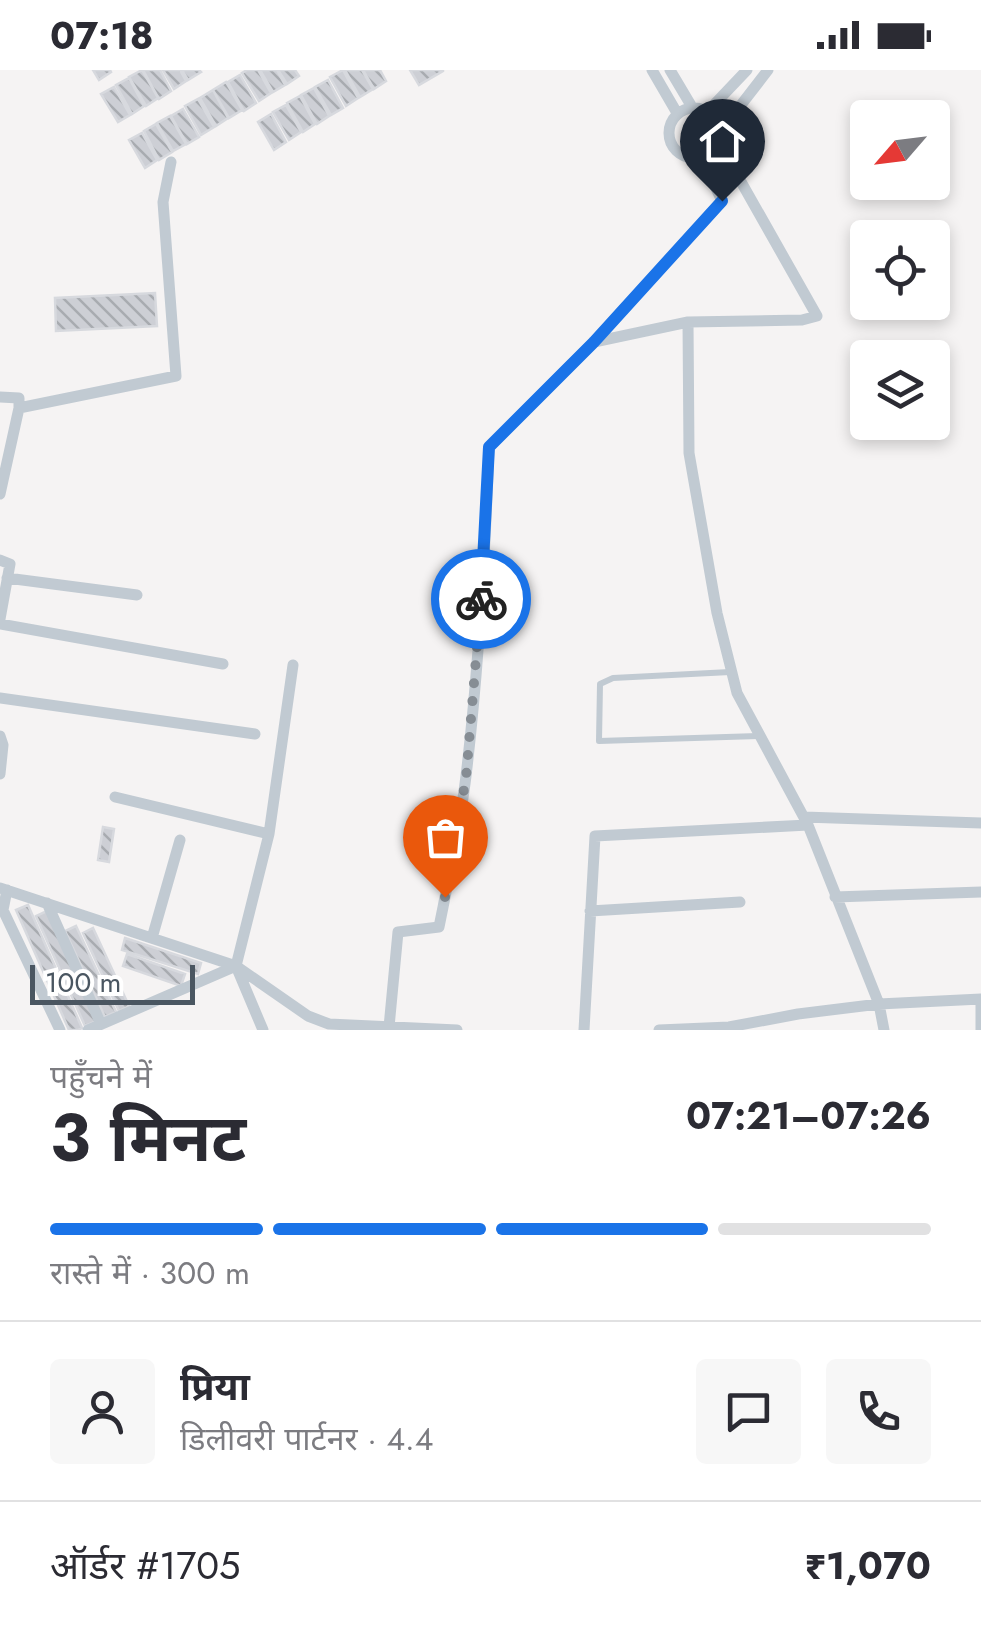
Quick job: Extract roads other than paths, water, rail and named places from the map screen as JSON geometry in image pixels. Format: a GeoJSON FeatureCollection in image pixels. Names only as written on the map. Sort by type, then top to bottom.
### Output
{"type":"FeatureCollection","features":[{"type":"Feature","properties":{"kind":"street"},"geometry":{"type":"LineString","coordinates":[[652,70],[677,113]]}},
{"type":"Feature","properties":{"kind":"street"},"geometry":{"type":"LineString","coordinates":[[670,70],[692,108]]}},
{"type":"Feature","properties":{"kind":"street"},"geometry":{"type":"LineString","coordinates":[[708,111],[748,70]]}},
{"type":"Feature","properties":{"kind":"street"},"geometry":{"type":"LineString","coordinates":[[594,342],[688,322],[802,320],[817,316],[719,136],[718,124],[708,111],[692,108],[677,113],[669,129],[672,145],[685,156],[701,157],[715,148],[719,136],[768,70]]}},
{"type":"Feature","properties":{"kind":"street"},"geometry":{"type":"LineString","coordinates":[[389,1026],[398,932],[440,927],[466,778],[485,552],[489,447],[594,342],[722,201],[701,157]]}},
{"type":"Feature","properties":{"kind":"street"},"geometry":{"type":"LineString","coordinates":[[20,408],[176,376],[163,202],[171,162]]}},
{"type":"Feature","properties":{"kind":"street"},"geometry":{"type":"LineString","coordinates":[[688,322],[689,453],[717,613],[736,693],[806,821],[879,1004],[884,1030]]}},
{"type":"Feature","properties":{"kind":"street"},"geometry":{"type":"LineString","coordinates":[[0,397],[19,398],[20,408],[0,494]]}},
{"type":"Feature","properties":{"kind":"street"},"geometry":{"type":"LineString","coordinates":[[0,560],[10,564],[0,614],[223,664]]}},
{"type":"Feature","properties":{"kind":"street"},"geometry":{"type":"LineString","coordinates":[[8,578],[137,595]]}},
{"type":"Feature","properties":{"kind":"street"},"geometry":{"type":"LineString","coordinates":[[263,1030],[236,966],[269,834],[293,665]]}},
{"type":"Feature","properties":{"kind":"street"},"geometry":{"type":"LineString","coordinates":[[0,698],[256,734]]}},
{"type":"Feature","properties":{"kind":"street"},"geometry":{"type":"LineString","coordinates":[[0,736],[0,774]]}},
{"type":"Feature","properties":{"kind":"street"},"geometry":{"type":"LineString","coordinates":[[115,797],[269,834]]}},
{"type":"Feature","properties":{"kind":"street"},"geometry":{"type":"LineString","coordinates":[[584,1030],[595,836],[806,821],[981,823]]}},
{"type":"Feature","properties":{"kind":"street"},"geometry":{"type":"LineString","coordinates":[[152,938],[180,840]]}},
{"type":"Feature","properties":{"kind":"street"},"geometry":{"type":"LineString","coordinates":[[60,1030],[3,910],[4,889],[236,966],[308,1016],[330,1024],[457,1030]]}},
{"type":"Feature","properties":{"kind":"street"},"geometry":{"type":"LineString","coordinates":[[835,897],[981,892]]}},
{"type":"Feature","properties":{"kind":"street"},"geometry":{"type":"LineString","coordinates":[[590,912],[740,902]]}},
{"type":"Feature","properties":{"kind":"street"},"geometry":{"type":"LineString","coordinates":[[47,903],[102,1024]]}},
{"type":"Feature","properties":{"kind":"street"},"geometry":{"type":"LineString","coordinates":[[88,1030],[236,966]]}},
{"type":"Feature","properties":{"kind":"street"},"geometry":{"type":"LineString","coordinates":[[659,1030],[730,1028],[798,1014],[879,1004],[981,999],[981,1030]]}},
{"type":"Feature","properties":{"kind":"street"},"geometry":{"type":"LineString","coordinates":[[798,1014],[800,1030]]}},
{"type":"Feature","properties":{"kind":"lane"},"geometry":{"type":"LineString","coordinates":[[731,672],[612,678],[600,684],[599,741],[760,736]]}}]}
